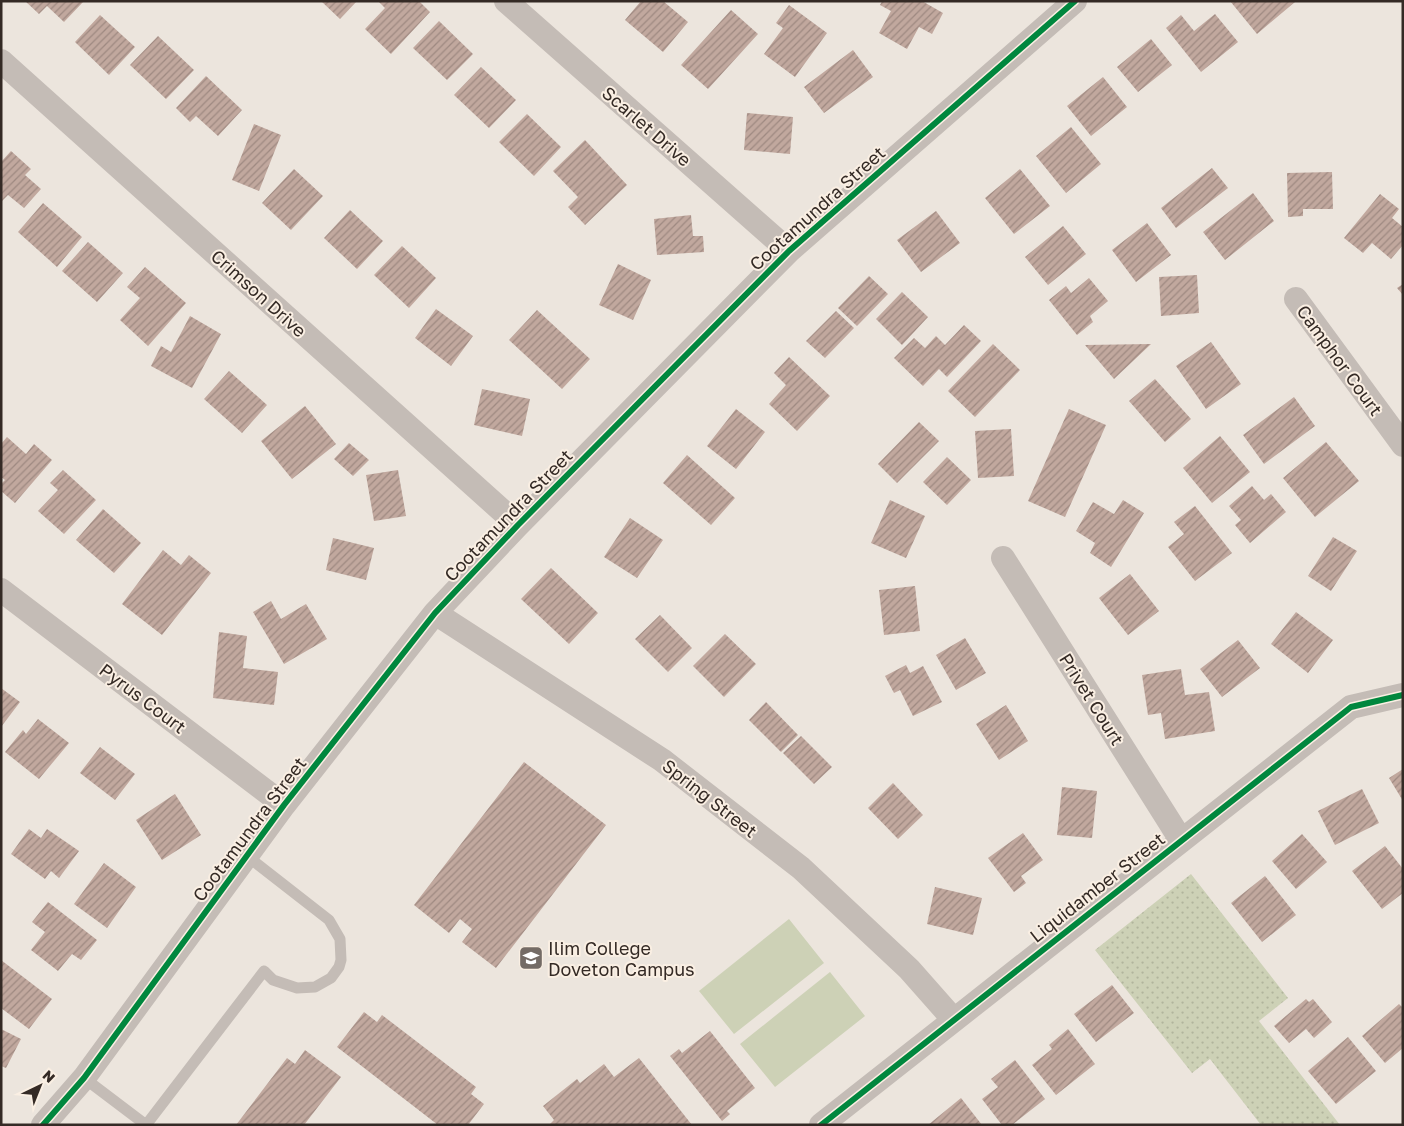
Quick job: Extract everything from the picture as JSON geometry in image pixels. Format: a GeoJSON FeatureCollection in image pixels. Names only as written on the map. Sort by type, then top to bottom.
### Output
{"type":"FeatureCollection","features":[{"type":"Feature","properties":{"kind":"street","name":"Scarlet Drive"},"geometry":{"type":"LineString","coordinates":[[506,1],[789,251]]}},
{"type":"Feature","properties":{"kind":"street","name":"Cootamundra Street"},"geometry":{"type":"LineString","coordinates":[[43,1125],[84,1078],[284,805],[435,613],[518,525],[789,251],[1075,1]]}},
{"type":"Feature","properties":{"kind":"street","name":"Crimson Drive"},"geometry":{"type":"LineString","coordinates":[[1,61],[518,525]]}},
{"type":"Feature","properties":{"kind":"street","name":"Camphor Court"},"geometry":{"type":"LineString","coordinates":[[1296,299],[1403,445]]}},
{"type":"Feature","properties":{"kind":"street","name":"Privet Court"},"geometry":{"type":"LineString","coordinates":[[1003,558],[1182,840]]}},
{"type":"Feature","properties":{"kind":"street","name":"Pyrus Court"},"geometry":{"type":"LineString","coordinates":[[1,590],[284,805]]}},
{"type":"Feature","properties":{"kind":"street","name":"Spring Street"},"geometry":{"type":"LineString","coordinates":[[435,613],[662,760],[801,868],[909,969],[954,1020]]}},
{"type":"Feature","properties":{"kind":"street","name":"Liquidamber Street"},"geometry":{"type":"LineString","coordinates":[[821,1125],[1351,707],[1403,695]]}},
{"type":"Feature","properties":{"kind":"lane"},"geometry":{"type":"LineString","coordinates":[[84,1078],[146,1125],[264,971],[273,980],[297,988],[315,987],[331,978],[339,967],[341,960],[340,939],[329,920],[246,856]]}},
{"type":"Feature","properties":{"kind":"green space"},"geometry":{"type":"Polygon","coordinates":[[[1191,874],[1288,998],[1259,1021],[1340,1125],[1261,1125],[1210,1059],[1192,1073],[1095,950],[1191,874]]]}},
{"type":"Feature","properties":{"kind":"green space"},"geometry":{"type":"Polygon","coordinates":[[[789,919],[824,963],[734,1034],[699,991],[789,919]]]}},
{"type":"Feature","properties":{"kind":"green space"},"geometry":{"type":"Polygon","coordinates":[[[830,972],[865,1016],[775,1087],[740,1044],[830,972]]]}},
{"type":"Feature","properties":{"kind":"building"},"geometry":{"type":"Polygon","coordinates":[[[25,1],[84,1],[64,22],[47,6],[39,14],[25,1]]]}},
{"type":"Feature","properties":{"kind":"building"},"geometry":{"type":"Polygon","coordinates":[[[321,1],[357,1],[340,19],[321,1]]]}},
{"type":"Feature","properties":{"kind":"building"},"geometry":{"type":"Polygon","coordinates":[[[378,1],[419,1],[430,12],[391,54],[365,29],[385,8],[378,1]]]}},
{"type":"Feature","properties":{"kind":"building"},"geometry":{"type":"Polygon","coordinates":[[[641,1],[663,1],[688,22],[663,52],[625,20],[641,1]]]}},
{"type":"Feature","properties":{"kind":"building"},"geometry":{"type":"Polygon","coordinates":[[[882,1],[922,1],[943,13],[932,34],[919,27],[907,49],[879,33],[891,11],[880,5],[882,1]]]}},
{"type":"Feature","properties":{"kind":"building"},"geometry":{"type":"Polygon","coordinates":[[[1230,1],[1294,1],[1295,2],[1257,34],[1230,1]]]}},
{"type":"Feature","properties":{"kind":"building"},"geometry":{"type":"Polygon","coordinates":[[[789,5],[827,33],[795,77],[764,54],[783,28],[776,23],[789,5]]]}},
{"type":"Feature","properties":{"kind":"building"},"geometry":{"type":"Polygon","coordinates":[[[731,10],[758,34],[708,89],[681,65],[731,10]]]}},
{"type":"Feature","properties":{"kind":"building"},"geometry":{"type":"Polygon","coordinates":[[[1215,14],[1238,42],[1201,72],[1166,28],[1181,15],[1194,31],[1215,14]]]}},
{"type":"Feature","properties":{"kind":"building"},"geometry":{"type":"Polygon","coordinates":[[[100,15],[135,47],[109,75],[75,42],[100,15]]]}},
{"type":"Feature","properties":{"kind":"building"},"geometry":{"type":"Polygon","coordinates":[[[439,21],[473,54],[447,80],[413,48],[439,21]]]}},
{"type":"Feature","properties":{"kind":"building"},"geometry":{"type":"Polygon","coordinates":[[[158,36],[194,70],[166,99],[130,65],[158,36]]]}},
{"type":"Feature","properties":{"kind":"building"},"geometry":{"type":"Polygon","coordinates":[[[1151,39],[1172,65],[1138,92],[1117,67],[1151,39]]]}},
{"type":"Feature","properties":{"kind":"building"},"geometry":{"type":"Polygon","coordinates":[[[853,50],[873,77],[824,113],[804,87],[853,50]]]}},
{"type":"Feature","properties":{"kind":"building"},"geometry":{"type":"Polygon","coordinates":[[[481,67],[516,100],[489,128],[454,95],[481,67]]]}},
{"type":"Feature","properties":{"kind":"building"},"geometry":{"type":"Polygon","coordinates":[[[206,76],[242,110],[218,136],[196,116],[190,122],[176,108],[206,76]]]}},
{"type":"Feature","properties":{"kind":"building"},"geometry":{"type":"Polygon","coordinates":[[[1103,77],[1127,107],[1091,136],[1067,106],[1103,77]]]}},
{"type":"Feature","properties":{"kind":"building"},"geometry":{"type":"Polygon","coordinates":[[[747,113],[793,117],[790,154],[744,150],[747,113]]]}},
{"type":"Feature","properties":{"kind":"building"},"geometry":{"type":"Polygon","coordinates":[[[527,114],[561,147],[534,176],[499,142],[527,114]]]}},
{"type":"Feature","properties":{"kind":"building"},"geometry":{"type":"Polygon","coordinates":[[[254,124],[281,135],[259,191],[232,180],[254,124]]]}},
{"type":"Feature","properties":{"kind":"building"},"geometry":{"type":"Polygon","coordinates":[[[1071,127],[1101,164],[1066,193],[1036,156],[1071,127]]]}},
{"type":"Feature","properties":{"kind":"building"},"geometry":{"type":"Polygon","coordinates":[[[585,140],[627,185],[585,225],[568,207],[578,197],[553,171],[585,140]]]}},
{"type":"Feature","properties":{"kind":"building"},"geometry":{"type":"Polygon","coordinates":[[[11,151],[31,169],[25,175],[41,189],[24,208],[8,195],[1,202],[1,162],[11,151]]]}},
{"type":"Feature","properties":{"kind":"building"},"geometry":{"type":"Polygon","coordinates":[[[1212,168],[1228,188],[1176,228],[1161,208],[1212,168]]]}},
{"type":"Feature","properties":{"kind":"building"},"geometry":{"type":"Polygon","coordinates":[[[294,169],[323,196],[291,230],[262,203],[294,169]]]}},
{"type":"Feature","properties":{"kind":"building"},"geometry":{"type":"Polygon","coordinates":[[[1020,169],[1050,206],[1014,234],[985,198],[1020,169]]]}},
{"type":"Feature","properties":{"kind":"building"},"geometry":{"type":"Polygon","coordinates":[[[1332,172],[1333,209],[1303,209],[1303,216],[1288,217],[1287,173],[1332,172]]]}},
{"type":"Feature","properties":{"kind":"building"},"geometry":{"type":"Polygon","coordinates":[[[1253,193],[1274,221],[1225,260],[1203,232],[1253,193]]]}},
{"type":"Feature","properties":{"kind":"building"},"geometry":{"type":"Polygon","coordinates":[[[1380,194],[1399,209],[1392,218],[1403,227],[1403,245],[1391,259],[1372,243],[1363,253],[1344,238],[1380,194]]]}},
{"type":"Feature","properties":{"kind":"building"},"geometry":{"type":"Polygon","coordinates":[[[43,203],[82,237],[57,267],[18,232],[43,203]]]}},
{"type":"Feature","properties":{"kind":"building"},"geometry":{"type":"Polygon","coordinates":[[[350,210],[383,241],[357,269],[324,238],[350,210]]]}},
{"type":"Feature","properties":{"kind":"building"},"geometry":{"type":"Polygon","coordinates":[[[936,211],[960,243],[921,272],[897,240],[936,211]]]}},
{"type":"Feature","properties":{"kind":"building"},"geometry":{"type":"Polygon","coordinates":[[[691,215],[693,236],[703,236],[704,252],[657,255],[654,219],[691,215]]]}},
{"type":"Feature","properties":{"kind":"building"},"geometry":{"type":"Polygon","coordinates":[[[1147,223],[1171,255],[1136,282],[1112,250],[1147,223]]]}},
{"type":"Feature","properties":{"kind":"building"},"geometry":{"type":"Polygon","coordinates":[[[1063,226],[1086,254],[1048,285],[1025,257],[1063,226]]]}},
{"type":"Feature","properties":{"kind":"building"},"geometry":{"type":"Polygon","coordinates":[[[88,242],[123,273],[97,302],[62,271],[88,242]]]}},
{"type":"Feature","properties":{"kind":"building"},"geometry":{"type":"Polygon","coordinates":[[[402,246],[436,278],[409,308],[374,275],[402,246]]]}},
{"type":"Feature","properties":{"kind":"building"},"geometry":{"type":"Polygon","coordinates":[[[618,264],[651,280],[633,320],[599,305],[618,264]]]}},
{"type":"Feature","properties":{"kind":"building"},"geometry":{"type":"Polygon","coordinates":[[[145,267],[186,303],[148,346],[120,320],[140,298],[127,287],[145,267]]]}},
{"type":"Feature","properties":{"kind":"building"},"geometry":{"type":"Polygon","coordinates":[[[1197,275],[1199,313],[1161,316],[1159,277],[1197,275]]]}},
{"type":"Feature","properties":{"kind":"building"},"geometry":{"type":"Polygon","coordinates":[[[869,276],[888,294],[857,326],[838,308],[869,276]]]}},
{"type":"Feature","properties":{"kind":"building"},"geometry":{"type":"Polygon","coordinates":[[[1089,278],[1108,301],[1090,316],[1093,322],[1077,335],[1049,300],[1066,286],[1071,293],[1089,278]]]}},
{"type":"Feature","properties":{"kind":"building"},"geometry":{"type":"Polygon","coordinates":[[[1403,284],[1403,295],[1397,288],[1403,284]]]}},
{"type":"Feature","properties":{"kind":"building"},"geometry":{"type":"Polygon","coordinates":[[[902,292],[928,317],[902,345],[876,319],[902,292]]]}},
{"type":"Feature","properties":{"kind":"building"},"geometry":{"type":"Polygon","coordinates":[[[436,309],[473,336],[451,366],[415,338],[436,309]]]}},
{"type":"Feature","properties":{"kind":"building"},"geometry":{"type":"Polygon","coordinates":[[[537,310],[590,359],[562,389],[509,340],[537,310]]]}},
{"type":"Feature","properties":{"kind":"building"},"geometry":{"type":"Polygon","coordinates":[[[836,311],[854,328],[825,358],[806,341],[836,311]]]}},
{"type":"Feature","properties":{"kind":"building"},"geometry":{"type":"Polygon","coordinates":[[[190,316],[221,334],[192,388],[151,366],[161,346],[171,352],[190,316]]]}},
{"type":"Feature","properties":{"kind":"building"},"geometry":{"type":"Polygon","coordinates":[[[964,325],[981,341],[947,377],[939,369],[923,386],[894,358],[914,338],[925,348],[936,336],[945,345],[964,325]]]}},
{"type":"Feature","properties":{"kind":"building"},"geometry":{"type":"Polygon","coordinates":[[[1211,342],[1241,384],[1206,409],[1176,366],[1211,342]]]}},
{"type":"Feature","properties":{"kind":"building"},"geometry":{"type":"Polygon","coordinates":[[[993,344],[1020,370],[975,417],[948,391],[993,344]]]}},
{"type":"Feature","properties":{"kind":"building"},"geometry":{"type":"Polygon","coordinates":[[[1151,344],[1114,379],[1085,345],[1151,344]]]}},
{"type":"Feature","properties":{"kind":"building"},"geometry":{"type":"Polygon","coordinates":[[[789,357],[830,396],[797,431],[769,404],[786,385],[774,373],[789,357]]]}},
{"type":"Feature","properties":{"kind":"building"},"geometry":{"type":"Polygon","coordinates":[[[229,371],[267,405],[242,433],[204,399],[229,371]]]}},
{"type":"Feature","properties":{"kind":"building"},"geometry":{"type":"Polygon","coordinates":[[[1155,379],[1191,419],[1165,442],[1129,401],[1155,379]]]}},
{"type":"Feature","properties":{"kind":"building"},"geometry":{"type":"Polygon","coordinates":[[[482,389],[530,399],[522,436],[474,425],[482,389]]]}},
{"type":"Feature","properties":{"kind":"building"},"geometry":{"type":"Polygon","coordinates":[[[1294,397],[1315,426],[1264,464],[1243,435],[1294,397]]]}},
{"type":"Feature","properties":{"kind":"building"},"geometry":{"type":"Polygon","coordinates":[[[305,406],[336,444],[292,479],[261,441],[305,406]]]}},
{"type":"Feature","properties":{"kind":"building"},"geometry":{"type":"Polygon","coordinates":[[[736,409],[765,432],[736,469],[707,446],[736,409]]]}},
{"type":"Feature","properties":{"kind":"building"},"geometry":{"type":"Polygon","coordinates":[[[1069,409],[1106,425],[1065,517],[1028,501],[1069,409]]]}},
{"type":"Feature","properties":{"kind":"building"},"geometry":{"type":"Polygon","coordinates":[[[919,422],[939,441],[897,483],[878,464],[919,422]]]}},
{"type":"Feature","properties":{"kind":"building"},"geometry":{"type":"Polygon","coordinates":[[[1011,429],[1014,476],[978,478],[975,431],[1011,429]]]}},
{"type":"Feature","properties":{"kind":"building"},"geometry":{"type":"Polygon","coordinates":[[[1220,436],[1250,472],[1212,503],[1183,468],[1220,436]]]}},
{"type":"Feature","properties":{"kind":"building"},"geometry":{"type":"Polygon","coordinates":[[[7,437],[26,454],[34,444],[52,460],[15,503],[1,491],[1,484],[5,480],[1,477],[1,444],[7,437]]]}},
{"type":"Feature","properties":{"kind":"building"},"geometry":{"type":"Polygon","coordinates":[[[1326,442],[1359,481],[1315,517],[1283,478],[1326,442]]]}},
{"type":"Feature","properties":{"kind":"building"},"geometry":{"type":"Polygon","coordinates":[[[349,443],[369,460],[353,476],[334,459],[349,443]]]}},
{"type":"Feature","properties":{"kind":"building"},"geometry":{"type":"Polygon","coordinates":[[[687,455],[735,498],[711,525],[663,483],[687,455]]]}},
{"type":"Feature","properties":{"kind":"building"},"geometry":{"type":"Polygon","coordinates":[[[947,457],[971,480],[947,505],[923,482],[947,457]]]}},
{"type":"Feature","properties":{"kind":"building"},"geometry":{"type":"Polygon","coordinates":[[[63,470],[96,500],[64,534],[38,511],[58,490],[50,483],[63,470]]]}},
{"type":"Feature","properties":{"kind":"building"},"geometry":{"type":"Polygon","coordinates":[[[398,470],[406,516],[374,521],[366,475],[398,470]]]}},
{"type":"Feature","properties":{"kind":"building"},"geometry":{"type":"Polygon","coordinates":[[[1252,486],[1264,500],[1271,494],[1286,512],[1250,543],[1235,525],[1241,520],[1229,506],[1252,486]]]}},
{"type":"Feature","properties":{"kind":"building"},"geometry":{"type":"Polygon","coordinates":[[[890,500],[925,516],[906,558],[871,543],[890,500]]]}},
{"type":"Feature","properties":{"kind":"building"},"geometry":{"type":"Polygon","coordinates":[[[1123,500],[1144,513],[1111,567],[1090,553],[1095,543],[1076,531],[1093,502],[1114,514],[1123,500]]]}},
{"type":"Feature","properties":{"kind":"building"},"geometry":{"type":"Polygon","coordinates":[[[1195,506],[1232,553],[1195,581],[1168,547],[1184,534],[1174,522],[1195,506]]]}},
{"type":"Feature","properties":{"kind":"building"},"geometry":{"type":"Polygon","coordinates":[[[103,509],[141,543],[114,573],[76,540],[103,509]]]}},
{"type":"Feature","properties":{"kind":"building"},"geometry":{"type":"Polygon","coordinates":[[[630,518],[663,540],[637,578],[604,557],[630,518]]]}},
{"type":"Feature","properties":{"kind":"building"},"geometry":{"type":"Polygon","coordinates":[[[1333,537],[1357,551],[1331,591],[1308,576],[1333,537]]]}},
{"type":"Feature","properties":{"kind":"building"},"geometry":{"type":"Polygon","coordinates":[[[333,538],[374,548],[366,580],[326,570],[333,538]]]}},
{"type":"Feature","properties":{"kind":"building"},"geometry":{"type":"Polygon","coordinates":[[[163,550],[181,565],[189,555],[211,573],[162,635],[122,604],[163,550]]]}},
{"type":"Feature","properties":{"kind":"building"},"geometry":{"type":"Polygon","coordinates":[[[551,568],[598,613],[569,644],[521,599],[551,568]]]}},
{"type":"Feature","properties":{"kind":"building"},"geometry":{"type":"Polygon","coordinates":[[[1130,574],[1159,611],[1128,635],[1099,598],[1130,574]]]}},
{"type":"Feature","properties":{"kind":"building"},"geometry":{"type":"Polygon","coordinates":[[[915,586],[920,631],[884,635],[879,590],[915,586]]]}},
{"type":"Feature","properties":{"kind":"building"},"geometry":{"type":"Polygon","coordinates":[[[271,601],[281,619],[306,604],[327,639],[284,664],[253,612],[271,601]]]}},
{"type":"Feature","properties":{"kind":"building"},"geometry":{"type":"Polygon","coordinates":[[[1296,612],[1333,640],[1308,673],[1271,644],[1296,612]]]}},
{"type":"Feature","properties":{"kind":"building"},"geometry":{"type":"Polygon","coordinates":[[[660,615],[692,648],[668,672],[635,639],[660,615]]]}},
{"type":"Feature","properties":{"kind":"building"},"geometry":{"type":"Polygon","coordinates":[[[219,632],[247,636],[243,668],[278,672],[274,705],[213,698],[219,632]]]}},
{"type":"Feature","properties":{"kind":"building"},"geometry":{"type":"Polygon","coordinates":[[[725,634],[756,664],[724,697],[693,666],[725,634]]]}},
{"type":"Feature","properties":{"kind":"building"},"geometry":{"type":"Polygon","coordinates":[[[965,638],[986,673],[956,690],[936,655],[965,638]]]}},
{"type":"Feature","properties":{"kind":"building"},"geometry":{"type":"Polygon","coordinates":[[[1238,640],[1260,668],[1222,697],[1200,669],[1238,640]]]}},
{"type":"Feature","properties":{"kind":"building"},"geometry":{"type":"Polygon","coordinates":[[[906,665],[910,673],[923,666],[942,702],[913,716],[900,690],[894,693],[885,676],[906,665]]]}},
{"type":"Feature","properties":{"kind":"building"},"geometry":{"type":"Polygon","coordinates":[[[1181,669],[1185,695],[1209,692],[1215,731],[1165,739],[1161,713],[1148,715],[1142,675],[1181,669]]]}},
{"type":"Feature","properties":{"kind":"building"},"geometry":{"type":"Polygon","coordinates":[[[1,688],[20,702],[1,727],[1,688]]]}},
{"type":"Feature","properties":{"kind":"building"},"geometry":{"type":"Polygon","coordinates":[[[766,702],[798,735],[781,752],[749,720],[766,702]]]}},
{"type":"Feature","properties":{"kind":"building"},"geometry":{"type":"Polygon","coordinates":[[[1006,705],[1028,741],[999,760],[976,724],[1006,705]]]}},
{"type":"Feature","properties":{"kind":"building"},"geometry":{"type":"Polygon","coordinates":[[[38,719],[69,743],[39,779],[5,752],[23,730],[26,734],[38,719]]]}},
{"type":"Feature","properties":{"kind":"building"},"geometry":{"type":"Polygon","coordinates":[[[801,736],[832,767],[814,784],[783,753],[801,736]]]}},
{"type":"Feature","properties":{"kind":"building"},"geometry":{"type":"Polygon","coordinates":[[[100,747],[135,774],[115,800],[80,773],[100,747]]]}},
{"type":"Feature","properties":{"kind":"building"},"geometry":{"type":"Polygon","coordinates":[[[524,762],[606,825],[496,968],[462,942],[472,929],[460,919],[449,933],[414,905],[524,762]]]}},
{"type":"Feature","properties":{"kind":"building"},"geometry":{"type":"Polygon","coordinates":[[[1403,769],[1403,801],[1389,778],[1403,769]]]}},
{"type":"Feature","properties":{"kind":"building"},"geometry":{"type":"Polygon","coordinates":[[[893,783],[923,815],[898,839],[868,808],[893,783]]]}},
{"type":"Feature","properties":{"kind":"building"},"geometry":{"type":"Polygon","coordinates":[[[1062,787],[1097,791],[1092,838],[1057,835],[1062,787]]]}},
{"type":"Feature","properties":{"kind":"building"},"geometry":{"type":"Polygon","coordinates":[[[1362,789],[1379,823],[1335,845],[1318,811],[1362,789]]]}},
{"type":"Feature","properties":{"kind":"building"},"geometry":{"type":"Polygon","coordinates":[[[175,794],[201,835],[162,860],[136,820],[175,794]]]}},
{"type":"Feature","properties":{"kind":"building"},"geometry":{"type":"Polygon","coordinates":[[[29,829],[41,838],[47,829],[79,851],[59,878],[51,871],[45,879],[11,854],[29,829]]]}},
{"type":"Feature","properties":{"kind":"building"},"geometry":{"type":"Polygon","coordinates":[[[1023,833],[1043,860],[1021,876],[1026,883],[1014,892],[988,858],[1023,833]]]}},
{"type":"Feature","properties":{"kind":"building"},"geometry":{"type":"Polygon","coordinates":[[[1302,834],[1327,862],[1296,889],[1272,861],[1302,834]]]}},
{"type":"Feature","properties":{"kind":"building"},"geometry":{"type":"Polygon","coordinates":[[[1385,846],[1403,869],[1403,893],[1382,909],[1352,871],[1385,846]]]}},
{"type":"Feature","properties":{"kind":"building"},"geometry":{"type":"Polygon","coordinates":[[[104,863],[136,887],[107,928],[74,904],[104,863]]]}},
{"type":"Feature","properties":{"kind":"building"},"geometry":{"type":"Polygon","coordinates":[[[1265,876],[1296,915],[1262,942],[1231,903],[1265,876]]]}},
{"type":"Feature","properties":{"kind":"building"},"geometry":{"type":"Polygon","coordinates":[[[935,887],[982,898],[973,935],[927,924],[935,887]]]}},
{"type":"Feature","properties":{"kind":"building"},"geometry":{"type":"Polygon","coordinates":[[[48,902],[97,940],[81,960],[72,954],[58,971],[31,950],[45,932],[32,922],[48,902]]]}},
{"type":"Feature","properties":{"kind":"building"},"geometry":{"type":"Polygon","coordinates":[[[1,960],[52,999],[29,1029],[1,1008],[1,960]]]}},
{"type":"Feature","properties":{"kind":"building"},"geometry":{"type":"Polygon","coordinates":[[[1112,985],[1134,1013],[1096,1042],[1074,1014],[1112,985]]]}},
{"type":"Feature","properties":{"kind":"building"},"geometry":{"type":"Polygon","coordinates":[[[1306,999],[1309,1002],[1313,999],[1332,1022],[1314,1038],[1306,1029],[1289,1043],[1274,1026],[1306,999]]]}},
{"type":"Feature","properties":{"kind":"building"},"geometry":{"type":"Polygon","coordinates":[[[1399,1004],[1403,1008],[1403,1048],[1385,1063],[1362,1036],[1399,1004]]]}},
{"type":"Feature","properties":{"kind":"building"},"geometry":{"type":"Polygon","coordinates":[[[364,1012],[377,1022],[382,1015],[476,1087],[471,1094],[484,1104],[468,1125],[438,1125],[337,1047],[364,1012]]]}},
{"type":"Feature","properties":{"kind":"building"},"geometry":{"type":"Polygon","coordinates":[[[1,1029],[21,1039],[6,1068],[1,1066],[1,1029]]]}},
{"type":"Feature","properties":{"kind":"building"},"geometry":{"type":"Polygon","coordinates":[[[1068,1029],[1095,1064],[1056,1095],[1032,1065],[1052,1049],[1049,1045],[1068,1029]]]}},
{"type":"Feature","properties":{"kind":"building"},"geometry":{"type":"Polygon","coordinates":[[[710,1031],[755,1088],[727,1111],[730,1114],[722,1121],[670,1056],[679,1049],[682,1053],[710,1031]]]}},
{"type":"Feature","properties":{"kind":"building"},"geometry":{"type":"Polygon","coordinates":[[[1348,1037],[1376,1071],[1336,1104],[1308,1071],[1348,1037]]]}},
{"type":"Feature","properties":{"kind":"building"},"geometry":{"type":"Polygon","coordinates":[[[305,1050],[341,1077],[304,1125],[236,1125],[287,1058],[295,1064],[305,1050]]]}},
{"type":"Feature","properties":{"kind":"building"},"geometry":{"type":"Polygon","coordinates":[[[639,1058],[692,1125],[549,1125],[554,1120],[543,1106],[577,1079],[580,1083],[604,1064],[614,1077],[639,1058]]]}},
{"type":"Feature","properties":{"kind":"building"},"geometry":{"type":"Polygon","coordinates":[[[1015,1060],[1045,1099],[1012,1125],[1002,1125],[982,1099],[998,1087],[991,1079],[1015,1060]]]}},
{"type":"Feature","properties":{"kind":"building"},"geometry":{"type":"Polygon","coordinates":[[[961,1098],[982,1125],[928,1125],[961,1098]]]}},
{"type":"Feature","properties":{"kind":"cycle path"},"geometry":{"type":"LineString","coordinates":[[43,1125],[84,1078],[284,805],[435,613],[518,525],[789,251],[1075,1]]}},
{"type":"Feature","properties":{"kind":"cycle path"},"geometry":{"type":"LineString","coordinates":[[821,1125],[1351,707],[1403,695]]}},
{"type":"Feature","properties":{"kind":"place","name":"Ilim College Doveton Campus"},"geometry":{"type":"Point","coordinates":[531,958]}}]}
